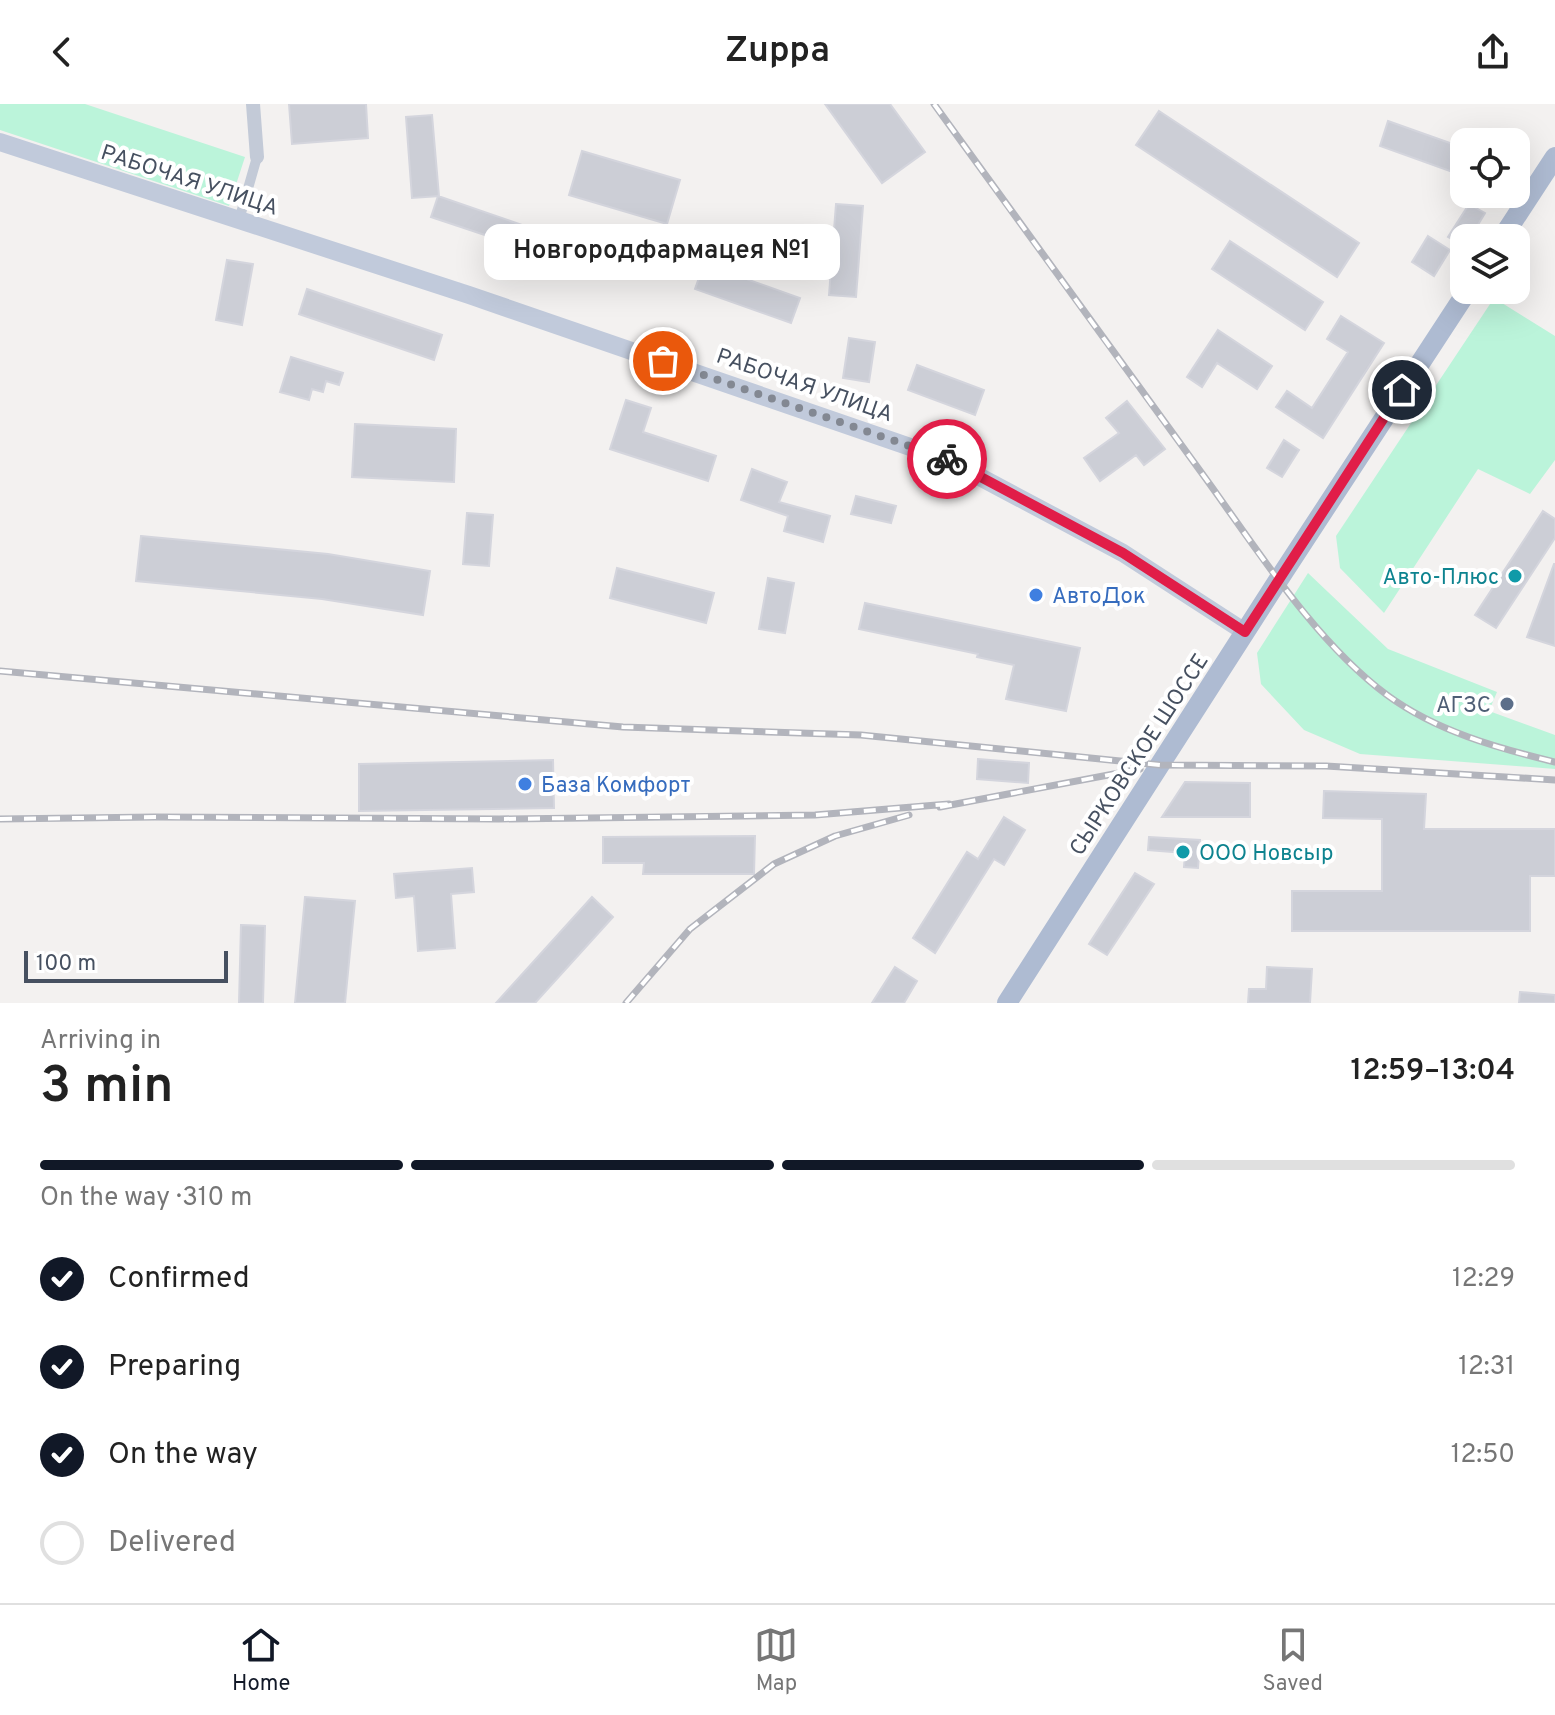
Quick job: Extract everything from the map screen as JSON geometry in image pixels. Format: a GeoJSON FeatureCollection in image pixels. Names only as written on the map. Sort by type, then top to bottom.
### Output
{"type":"FeatureCollection","features":[{"type":"Feature","properties":{"kind":"main road","name":"РАБОЧАЯ УЛИЦА"},"geometry":{"type":"LineString","coordinates":[[0,142],[586,334],[948,460],[1123,553],[1245,632]]}},
{"type":"Feature","properties":{"kind":"main road"},"geometry":{"type":"LineString","coordinates":[[1511,224],[1555,157]]}},
{"type":"Feature","properties":{"kind":"main road","name":"СЫРКОВСКОЕ ШОССЕ"},"geometry":{"type":"LineString","coordinates":[[1007,1003],[1459,304]]}},
{"type":"Feature","properties":{"kind":"street"},"geometry":{"type":"LineString","coordinates":[[239,220],[257,157],[253,104]]}},
{"type":"Feature","properties":{"kind":"green space"},"geometry":{"type":"Polygon","coordinates":[[[0,104],[85,104],[245,157],[229,206],[0,130],[0,104]]]}},
{"type":"Feature","properties":{"kind":"green space"},"geometry":{"type":"Polygon","coordinates":[[[1490,304],[1504,304],[1555,336],[1555,460],[1530,494],[1478,469],[1384,613],[1340,568],[1336,536],[1490,304]]]}},
{"type":"Feature","properties":{"kind":"green space"},"geometry":{"type":"Polygon","coordinates":[[[1308,573],[1388,649],[1497,692],[1489,711],[1555,735],[1555,769],[1360,754],[1304,730],[1261,684],[1257,653],[1308,573]]]}},
{"type":"Feature","properties":{"kind":"building"},"geometry":{"type":"Polygon","coordinates":[[[289,104],[366,104],[368,138],[292,144],[289,104]]]}},
{"type":"Feature","properties":{"kind":"building"},"geometry":{"type":"Polygon","coordinates":[[[825,104],[890,104],[925,152],[882,183],[825,104]]]}},
{"type":"Feature","properties":{"kind":"building"},"geometry":{"type":"Polygon","coordinates":[[[1159,111],[1359,243],[1337,277],[1136,145],[1159,111]]]}},
{"type":"Feature","properties":{"kind":"building"},"geometry":{"type":"Polygon","coordinates":[[[432,115],[439,196],[412,198],[406,117],[432,115]]]}},
{"type":"Feature","properties":{"kind":"building"},"geometry":{"type":"Polygon","coordinates":[[[1388,121],[1450,143],[1450,171],[1380,146],[1388,121]]]}},
{"type":"Feature","properties":{"kind":"building"},"geometry":{"type":"Polygon","coordinates":[[[582,151],[680,180],[667,224],[569,195],[582,151]]]}},
{"type":"Feature","properties":{"kind":"building"},"geometry":{"type":"Polygon","coordinates":[[[438,196],[528,227],[521,247],[431,217],[438,196]]]}},
{"type":"Feature","properties":{"kind":"building"},"geometry":{"type":"Polygon","coordinates":[[[836,204],[863,206],[856,297],[829,295],[836,204]]]}},
{"type":"Feature","properties":{"kind":"building"},"geometry":{"type":"Polygon","coordinates":[[[1466,208],[1476,208],[1485,213],[1478,224],[1456,224],[1466,208]]]}},
{"type":"Feature","properties":{"kind":"building"},"geometry":{"type":"Polygon","coordinates":[[[1428,236],[1450,250],[1434,276],[1412,262],[1428,236]]]}},
{"type":"Feature","properties":{"kind":"building"},"geometry":{"type":"Polygon","coordinates":[[[1230,241],[1323,302],[1305,330],[1212,269],[1230,241]]]}},
{"type":"Feature","properties":{"kind":"building"},"geometry":{"type":"Polygon","coordinates":[[[227,260],[253,264],[242,325],[216,320],[227,260]]]}},
{"type":"Feature","properties":{"kind":"building"},"geometry":{"type":"Polygon","coordinates":[[[704,264],[800,298],[791,323],[695,289],[704,264]]]}},
{"type":"Feature","properties":{"kind":"building"},"geometry":{"type":"Polygon","coordinates":[[[307,289],[442,335],[434,360],[299,314],[307,289]]]}},
{"type":"Feature","properties":{"kind":"building"},"geometry":{"type":"Polygon","coordinates":[[[1341,316],[1384,343],[1323,438],[1276,407],[1287,391],[1312,408],[1348,352],[1327,339],[1341,316]]]}},
{"type":"Feature","properties":{"kind":"building"},"geometry":{"type":"Polygon","coordinates":[[[1218,330],[1272,366],[1257,389],[1217,363],[1202,387],[1187,377],[1218,330]]]}},
{"type":"Feature","properties":{"kind":"building"},"geometry":{"type":"Polygon","coordinates":[[[849,338],[875,342],[869,382],[843,378],[849,338]]]}},
{"type":"Feature","properties":{"kind":"building"},"geometry":{"type":"Polygon","coordinates":[[[291,357],[343,373],[339,385],[326,381],[323,392],[312,389],[309,400],[280,392],[291,357]]]}},
{"type":"Feature","properties":{"kind":"building"},"geometry":{"type":"Polygon","coordinates":[[[917,365],[984,390],[975,415],[908,390],[917,365]]]}},
{"type":"Feature","properties":{"kind":"building"},"geometry":{"type":"Polygon","coordinates":[[[626,400],[651,408],[643,432],[716,456],[708,481],[610,449],[626,400]]]}},
{"type":"Feature","properties":{"kind":"building"},"geometry":{"type":"Polygon","coordinates":[[[1127,401],[1165,449],[1144,465],[1136,455],[1100,481],[1084,458],[1119,433],[1106,418],[1127,401]]]}},
{"type":"Feature","properties":{"kind":"building"},"geometry":{"type":"Polygon","coordinates":[[[355,424],[456,429],[454,482],[352,477],[355,424]]]}},
{"type":"Feature","properties":{"kind":"building"},"geometry":{"type":"Polygon","coordinates":[[[1284,440],[1299,450],[1282,477],[1267,468],[1284,440]]]}},
{"type":"Feature","properties":{"kind":"building"},"geometry":{"type":"Polygon","coordinates":[[[752,469],[787,482],[779,502],[830,516],[823,542],[784,531],[788,516],[741,500],[752,469]]]}},
{"type":"Feature","properties":{"kind":"building"},"geometry":{"type":"Polygon","coordinates":[[[856,496],[896,506],[891,523],[851,514],[856,496]]]}},
{"type":"Feature","properties":{"kind":"building","name":"Авто-Плюс"},"geometry":{"type":"Polygon","coordinates":[[[1543,511],[1555,519],[1555,538],[1496,628],[1475,615],[1543,511]]]}},
{"type":"Feature","properties":{"kind":"building"},"geometry":{"type":"Polygon","coordinates":[[[467,513],[493,515],[489,566],[463,564],[467,513]]]}},
{"type":"Feature","properties":{"kind":"building"},"geometry":{"type":"Polygon","coordinates":[[[141,536],[328,554],[430,571],[423,615],[322,599],[136,581],[141,536]]]}},
{"type":"Feature","properties":{"kind":"building"},"geometry":{"type":"Polygon","coordinates":[[[1555,564],[1555,646],[1527,637],[1555,564]]]}},
{"type":"Feature","properties":{"kind":"building"},"geometry":{"type":"Polygon","coordinates":[[[617,568],[714,593],[706,623],[610,598],[617,568]]]}},
{"type":"Feature","properties":{"kind":"building"},"geometry":{"type":"Polygon","coordinates":[[[768,578],[794,583],[785,633],[759,629],[768,578]]]}},
{"type":"Feature","properties":{"kind":"building"},"geometry":{"type":"Polygon","coordinates":[[[865,603],[1080,648],[1066,711],[1006,699],[1014,665],[977,657],[978,654],[859,629],[865,603]]]}},
{"type":"Feature","properties":{"kind":"building"},"geometry":{"type":"Polygon","coordinates":[[[978,759],[1029,763],[1028,783],[977,779],[978,759]]]}},
{"type":"Feature","properties":{"kind":"building"},"geometry":{"type":"Polygon","coordinates":[[[553,760],[554,808],[359,811],[359,764],[553,760]]]}},
{"type":"Feature","properties":{"kind":"building"},"geometry":{"type":"Polygon","coordinates":[[[1185,782],[1250,783],[1250,817],[1162,817],[1185,782]]]}},
{"type":"Feature","properties":{"kind":"building"},"geometry":{"type":"Polygon","coordinates":[[[1324,791],[1426,794],[1424,829],[1555,829],[1555,876],[1530,876],[1530,931],[1292,931],[1292,891],[1382,891],[1382,819],[1323,818],[1324,791]]]}},
{"type":"Feature","properties":{"kind":"building"},"geometry":{"type":"Polygon","coordinates":[[[1004,817],[1025,830],[1004,865],[994,859],[935,953],[913,938],[967,852],[978,859],[1004,817]]]}},
{"type":"Feature","properties":{"kind":"building"},"geometry":{"type":"Polygon","coordinates":[[[755,836],[754,874],[643,874],[644,863],[603,863],[603,837],[755,836]]]}},
{"type":"Feature","properties":{"kind":"building","name":"ООО Новсыр"},"geometry":{"type":"Polygon","coordinates":[[[1149,837],[1200,840],[1198,868],[1184,867],[1185,853],[1148,850],[1149,837]]]}},
{"type":"Feature","properties":{"kind":"building"},"geometry":{"type":"Polygon","coordinates":[[[472,868],[474,892],[451,894],[455,948],[418,951],[414,896],[396,898],[394,874],[472,868]]]}},
{"type":"Feature","properties":{"kind":"building"},"geometry":{"type":"Polygon","coordinates":[[[1135,873],[1154,884],[1107,955],[1089,944],[1135,873]]]}},
{"type":"Feature","properties":{"kind":"building"},"geometry":{"type":"Polygon","coordinates":[[[305,897],[355,901],[345,1003],[295,1003],[305,897]]]}},
{"type":"Feature","properties":{"kind":"building"},"geometry":{"type":"Polygon","coordinates":[[[592,897],[613,917],[535,1003],[496,1003],[592,897]]]}},
{"type":"Feature","properties":{"kind":"building"},"geometry":{"type":"Polygon","coordinates":[[[241,925],[265,926],[263,1003],[239,1003],[241,925]]]}},
{"type":"Feature","properties":{"kind":"building"},"geometry":{"type":"Polygon","coordinates":[[[895,967],[917,981],[904,1003],[872,1003],[895,967]]]}},
{"type":"Feature","properties":{"kind":"building"},"geometry":{"type":"Polygon","coordinates":[[[1267,967],[1312,969],[1310,1003],[1248,1003],[1249,989],[1266,989],[1267,967]]]}},
{"type":"Feature","properties":{"kind":"building"},"geometry":{"type":"Polygon","coordinates":[[[1520,992],[1555,995],[1555,1003],[1519,1003],[1520,992]]]}},
{"type":"Feature","properties":{"kind":"railway"},"geometry":{"type":"LineString","coordinates":[[934,104],[1264,561],[1335,648],[1387,695],[1426,719],[1489,744],[1555,762]]}},
{"type":"Feature","properties":{"kind":"railway"},"geometry":{"type":"LineString","coordinates":[[0,671],[623,727],[861,735],[1160,765],[1326,766],[1555,780]]}},
{"type":"Feature","properties":{"kind":"railway"},"geometry":{"type":"LineString","coordinates":[[940,807],[1140,769]]}},
{"type":"Feature","properties":{"kind":"railway"},"geometry":{"type":"LineString","coordinates":[[0,819],[499,819],[815,815],[949,804]]}},
{"type":"Feature","properties":{"kind":"railway"},"geometry":{"type":"LineString","coordinates":[[626,1003],[690,929],[774,864],[835,836],[909,815]]}},
{"type":"Feature","properties":{"kind":"way so far"},"geometry":{"type":"LineString","coordinates":[[663,361],[947,459]]}},
{"type":"Feature","properties":{"kind":"place","name":"Новгородфармацея №1"},"geometry":{"type":"Point","coordinates":[663,361]}},
{"type":"Feature","properties":{"kind":"place","name":"Авто-Плюс"},"geometry":{"type":"Point","coordinates":[1515,576]}},
{"type":"Feature","properties":{"kind":"place","name":"АвтоДок"},"geometry":{"type":"Point","coordinates":[1036,595]}},
{"type":"Feature","properties":{"kind":"place","name":"АГЗС"},"geometry":{"type":"Point","coordinates":[1507,704]}},
{"type":"Feature","properties":{"kind":"place","name":"База Комфорт"},"geometry":{"type":"Point","coordinates":[525,784]}},
{"type":"Feature","properties":{"kind":"place","name":"ООО Новсыр"},"geometry":{"type":"Point","coordinates":[1183,852]}},
{"type":"Feature","properties":{"kind":"route"},"geometry":{"type":"LineString","coordinates":[[947,459],[1123,553],[1245,632],[1402,390]]}}]}
